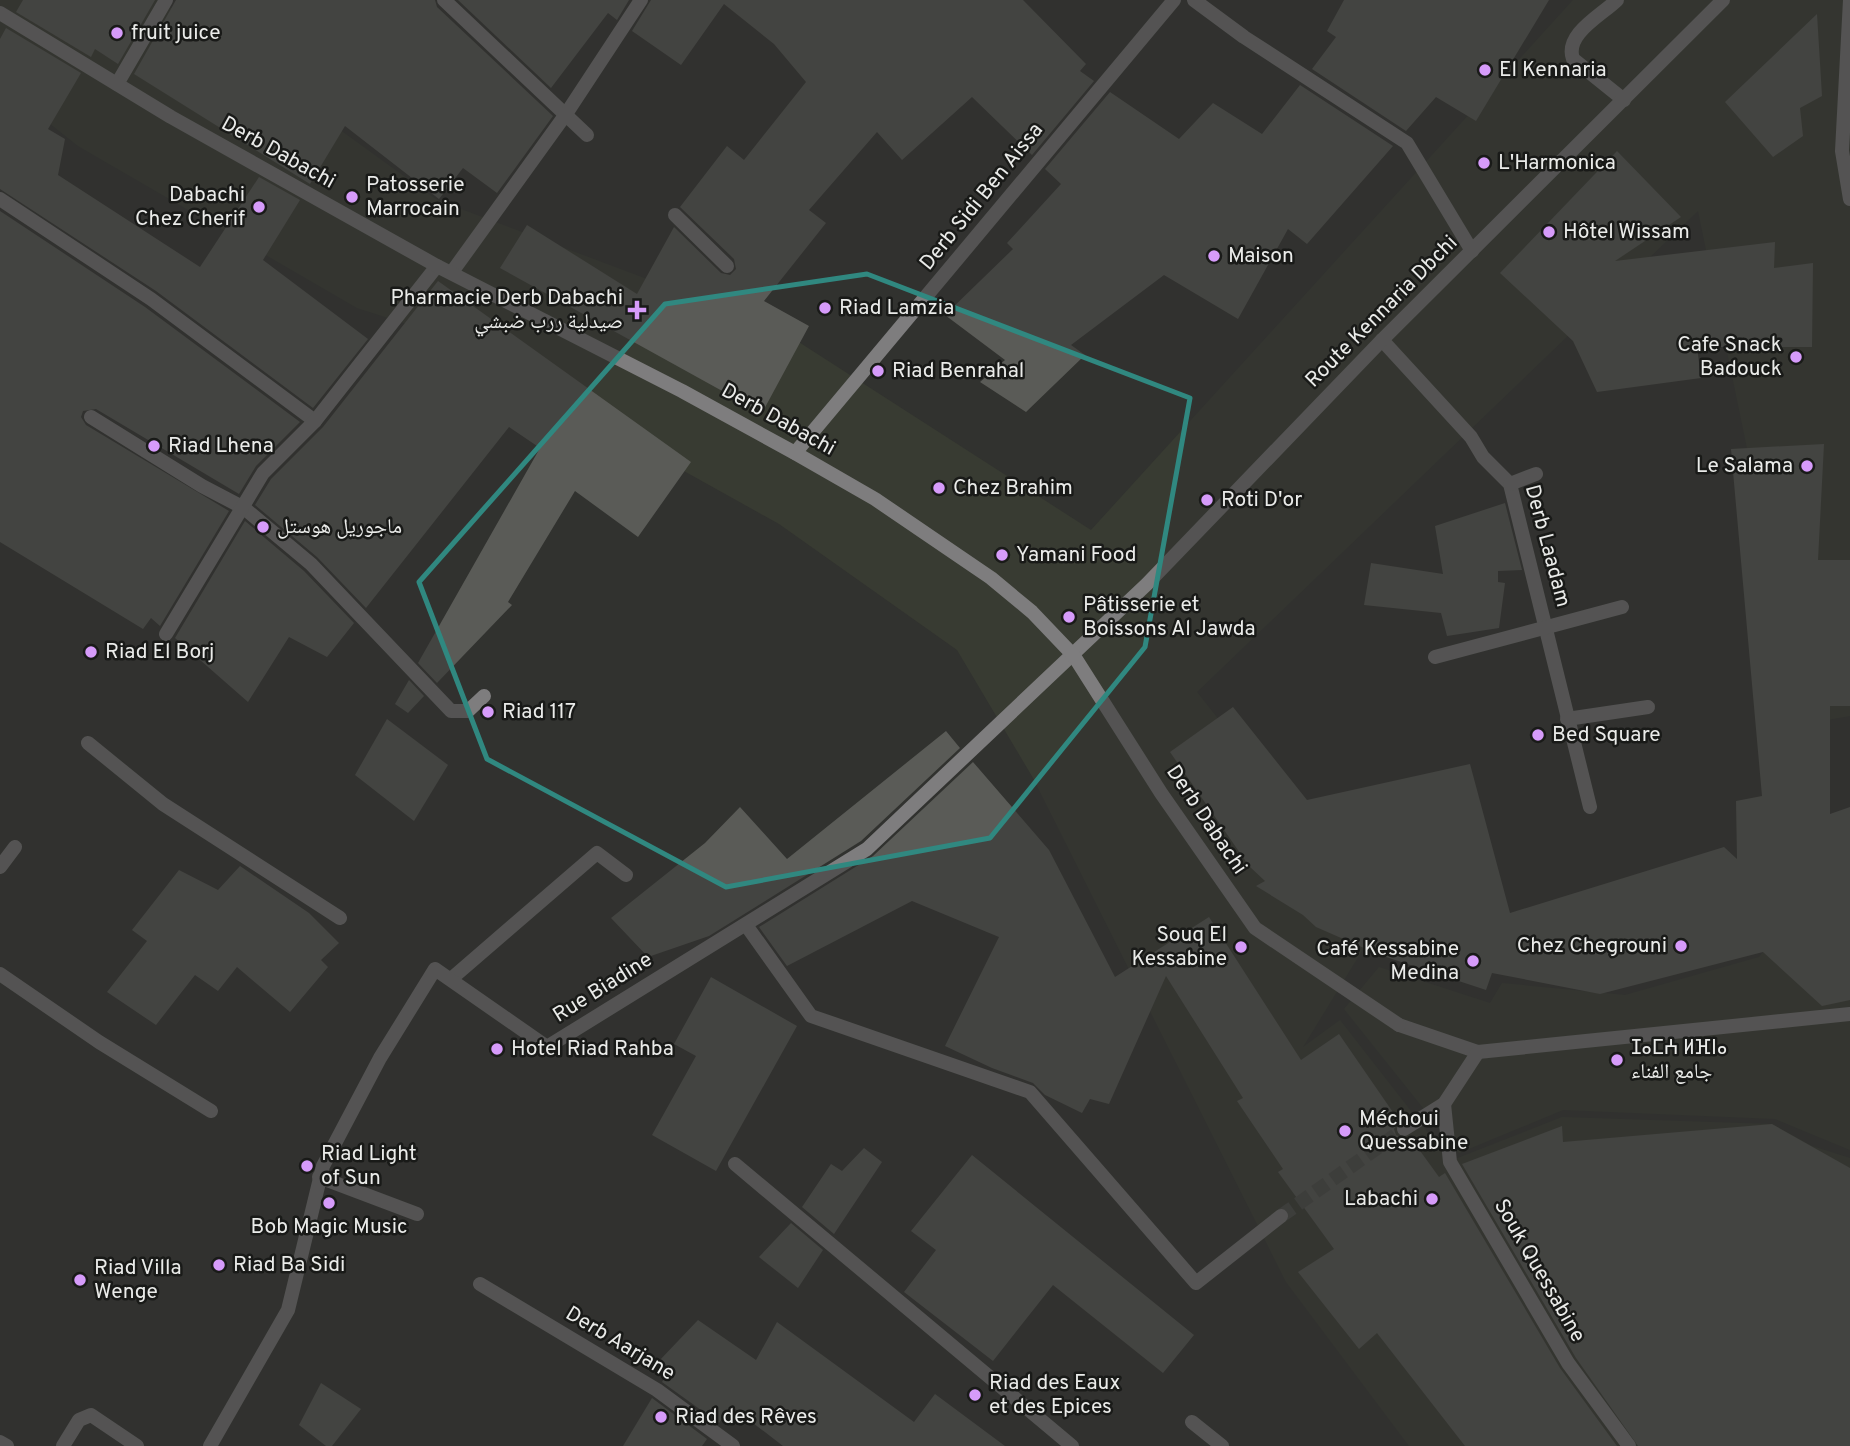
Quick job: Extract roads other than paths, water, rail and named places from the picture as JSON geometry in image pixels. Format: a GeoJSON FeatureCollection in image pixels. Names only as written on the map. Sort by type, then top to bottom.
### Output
{"type":"FeatureCollection","features":[{"type":"Feature","properties":{"kind":"street"},"geometry":{"type":"LineString","coordinates":[[117,85],[166,0]]}},
{"type":"Feature","properties":{"kind":"street"},"geometry":{"type":"LineString","coordinates":[[444,0],[587,135]]}},
{"type":"Feature","properties":{"kind":"street"},"geometry":{"type":"LineString","coordinates":[[452,272],[566,114],[641,0]]}},
{"type":"Feature","properties":{"kind":"street","name":"Derb Sidi Ben Aissa"},"geometry":{"type":"LineString","coordinates":[[795,453],[1174,0]]}},
{"type":"Feature","properties":{"kind":"street"},"geometry":{"type":"LineString","coordinates":[[1194,0],[1244,37],[1407,144],[1472,251]]}},
{"type":"Feature","properties":{"kind":"street"},"geometry":{"type":"LineString","coordinates":[[1617,0],[1580,33],[1571,44],[1570,52],[1573,59],[1624,100]]}},
{"type":"Feature","properties":{"kind":"street","name":"Route Kennaria Dbchi"},"geometry":{"type":"LineString","coordinates":[[1074,656],[1382,340],[1723,0]]}},
{"type":"Feature","properties":{"kind":"street"},"geometry":{"type":"LineString","coordinates":[[1850,0],[1846,151],[1850,199]]}},
{"type":"Feature","properties":{"kind":"street","name":"Derb Dabachi"},"geometry":{"type":"LineString","coordinates":[[0,13],[117,85],[437,265],[795,453],[885,506],[991,578],[1032,612],[1074,656],[1161,793],[1255,928],[1399,1025],[1478,1052]]}},
{"type":"Feature","properties":{"kind":"street"},"geometry":{"type":"LineString","coordinates":[[0,199],[151,299],[315,421]]}},
{"type":"Feature","properties":{"kind":"street"},"geometry":{"type":"LineString","coordinates":[[675,215],[727,266]]}},
{"type":"Feature","properties":{"kind":"street"},"geometry":{"type":"LineString","coordinates":[[166,634],[263,473],[315,421],[437,265]]}},
{"type":"Feature","properties":{"kind":"street","name":"Derb Laadam"},"geometry":{"type":"LineString","coordinates":[[1382,340],[1471,438],[1483,457],[1510,484],[1590,807]]}},
{"type":"Feature","properties":{"kind":"street"},"geometry":{"type":"LineString","coordinates":[[91,417],[202,486],[244,508],[311,564],[451,711],[468,710],[484,696]]}},
{"type":"Feature","properties":{"kind":"street"},"geometry":{"type":"LineString","coordinates":[[1510,484],[1536,474]]}},
{"type":"Feature","properties":{"kind":"street"},"geometry":{"type":"LineString","coordinates":[[1435,657],[1546,625],[1622,607]]}},
{"type":"Feature","properties":{"kind":"street","name":"Rue Biadine"},"geometry":{"type":"LineString","coordinates":[[451,979],[547,1047],[867,849],[1074,656]]}},
{"type":"Feature","properties":{"kind":"street"},"geometry":{"type":"LineString","coordinates":[[1567,719],[1648,707]]}},
{"type":"Feature","properties":{"kind":"street"},"geometry":{"type":"LineString","coordinates":[[88,743],[163,804],[340,918]]}},
{"type":"Feature","properties":{"kind":"street"},"geometry":{"type":"LineString","coordinates":[[0,867],[15,847]]}},
{"type":"Feature","properties":{"kind":"street"},"geometry":{"type":"LineString","coordinates":[[210,1446],[288,1310],[320,1177],[380,1058],[435,968],[451,979],[597,853],[626,875]]}},
{"type":"Feature","properties":{"kind":"street"},"geometry":{"type":"LineString","coordinates":[[746,925],[811,1016],[1030,1092],[1196,1283],[1281,1216]]}},
{"type":"Feature","properties":{"kind":"street"},"geometry":{"type":"LineString","coordinates":[[0,974],[99,1042],[211,1111]]}},
{"type":"Feature","properties":{"kind":"street"},"geometry":{"type":"LineString","coordinates":[[1404,1129],[1444,1104],[1478,1052],[1850,1014]]}},
{"type":"Feature","properties":{"kind":"street","name":"Souk Quessabine"},"geometry":{"type":"LineString","coordinates":[[1444,1104],[1450,1162],[1568,1363],[1629,1446]]}},
{"type":"Feature","properties":{"kind":"street"},"geometry":{"type":"LineString","coordinates":[[735,1164],[1072,1446]]}},
{"type":"Feature","properties":{"kind":"street"},"geometry":{"type":"LineString","coordinates":[[320,1177],[417,1214]]}},
{"type":"Feature","properties":{"kind":"street","name":"Derb Aarjane"},"geometry":{"type":"LineString","coordinates":[[480,1284],[657,1390],[733,1446]]}},
{"type":"Feature","properties":{"kind":"street"},"geometry":{"type":"LineString","coordinates":[[62,1446],[79,1420],[91,1415],[137,1446]]}},
{"type":"Feature","properties":{"kind":"street"},"geometry":{"type":"LineString","coordinates":[[1192,1422],[1222,1446]]}},
{"type":"Feature","properties":{"kind":"street"},"geometry":{"type":"LineString","coordinates":[[0,1442],[7,1446]]}},
{"type":"Feature","properties":{"kind":"tunnel"},"geometry":{"type":"LineString","coordinates":[[1281,1216],[1404,1129]]}},
{"type":"Feature","properties":{"kind":"place","name":"fruit juice"},"geometry":{"type":"Point","coordinates":[117,33]}},
{"type":"Feature","properties":{"kind":"place","name":"El Kennaria"},"geometry":{"type":"Point","coordinates":[1485,70]}},
{"type":"Feature","properties":{"kind":"place","name":"L'Harmonica"},"geometry":{"type":"Point","coordinates":[1484,163]}},
{"type":"Feature","properties":{"kind":"place","name":"Patosserie Marrocain"},"geometry":{"type":"Point","coordinates":[352,197]}},
{"type":"Feature","properties":{"kind":"place","name":"Dabachi Chez Cherif"},"geometry":{"type":"Point","coordinates":[259,207]}},
{"type":"Feature","properties":{"kind":"place","name":"Hôtel Wissam"},"geometry":{"type":"Point","coordinates":[1549,232]}},
{"type":"Feature","properties":{"kind":"place","name":"Maison"},"geometry":{"type":"Point","coordinates":[1214,256]}},
{"type":"Feature","properties":{"kind":"place","name":"Riad Lamzia"},"geometry":{"type":"Point","coordinates":[825,308]}},
{"type":"Feature","properties":{"kind":"place","name":"Pharmacie Derb Dabachi صيدلية ررب ضبشي"},"geometry":{"type":"Point","coordinates":[637,310]}},
{"type":"Feature","properties":{"kind":"place","name":"Cafe Snack Badouck"},"geometry":{"type":"Point","coordinates":[1796,357]}},
{"type":"Feature","properties":{"kind":"place","name":"Riad Benrahal"},"geometry":{"type":"Point","coordinates":[878,371]}},
{"type":"Feature","properties":{"kind":"place","name":"Riad Lhena"},"geometry":{"type":"Point","coordinates":[154,446]}},
{"type":"Feature","properties":{"kind":"place","name":"Le Salama"},"geometry":{"type":"Point","coordinates":[1807,466]}},
{"type":"Feature","properties":{"kind":"place","name":"Chez Brahim"},"geometry":{"type":"Point","coordinates":[939,488]}},
{"type":"Feature","properties":{"kind":"place","name":"Roti D'or"},"geometry":{"type":"Point","coordinates":[1207,500]}},
{"type":"Feature","properties":{"kind":"place","name":"ماجوريل هوستل"},"geometry":{"type":"Point","coordinates":[263,527]}},
{"type":"Feature","properties":{"kind":"place","name":"Yamani Food"},"geometry":{"type":"Point","coordinates":[1002,555]}},
{"type":"Feature","properties":{"kind":"place","name":"Pâtisserie et Boissons Al Jawda"},"geometry":{"type":"Point","coordinates":[1069,617]}},
{"type":"Feature","properties":{"kind":"place","name":"Riad El Borj"},"geometry":{"type":"Point","coordinates":[91,652]}},
{"type":"Feature","properties":{"kind":"place","name":"Riad 117"},"geometry":{"type":"Point","coordinates":[488,712]}},
{"type":"Feature","properties":{"kind":"place","name":"Bed Square"},"geometry":{"type":"Point","coordinates":[1538,735]}},
{"type":"Feature","properties":{"kind":"place","name":"Chez Chegrouni"},"geometry":{"type":"Point","coordinates":[1681,946]}},
{"type":"Feature","properties":{"kind":"place","name":"Souq El Kessabine"},"geometry":{"type":"Point","coordinates":[1241,947]}},
{"type":"Feature","properties":{"kind":"place","name":"Café Kessabine Medina"},"geometry":{"type":"Point","coordinates":[1473,961]}},
{"type":"Feature","properties":{"kind":"place","name":"Hotel Riad Rahba"},"geometry":{"type":"Point","coordinates":[497,1049]}},
{"type":"Feature","properties":{"kind":"place","name":"ⵊⴰⵎⵄ ⵍⴼⵏⴰ جامع الفناء"},"geometry":{"type":"Point","coordinates":[1617,1060]}},
{"type":"Feature","properties":{"kind":"place","name":"Méchoui Quessabine"},"geometry":{"type":"Point","coordinates":[1345,1131]}},
{"type":"Feature","properties":{"kind":"place","name":"Riad Light of Sun"},"geometry":{"type":"Point","coordinates":[307,1166]}},
{"type":"Feature","properties":{"kind":"place","name":"Labachi"},"geometry":{"type":"Point","coordinates":[1432,1199]}},
{"type":"Feature","properties":{"kind":"place","name":"Bob Magic Music"},"geometry":{"type":"Point","coordinates":[329,1203]}},
{"type":"Feature","properties":{"kind":"place","name":"Riad Ba Sidi"},"geometry":{"type":"Point","coordinates":[219,1265]}},
{"type":"Feature","properties":{"kind":"place","name":"Riad Villa Wenge"},"geometry":{"type":"Point","coordinates":[80,1280]}},
{"type":"Feature","properties":{"kind":"place","name":"Riad des Eaux et des Epices"},"geometry":{"type":"Point","coordinates":[975,1395]}},
{"type":"Feature","properties":{"kind":"place","name":"Riad des Rêves"},"geometry":{"type":"Point","coordinates":[661,1417]}}]}
